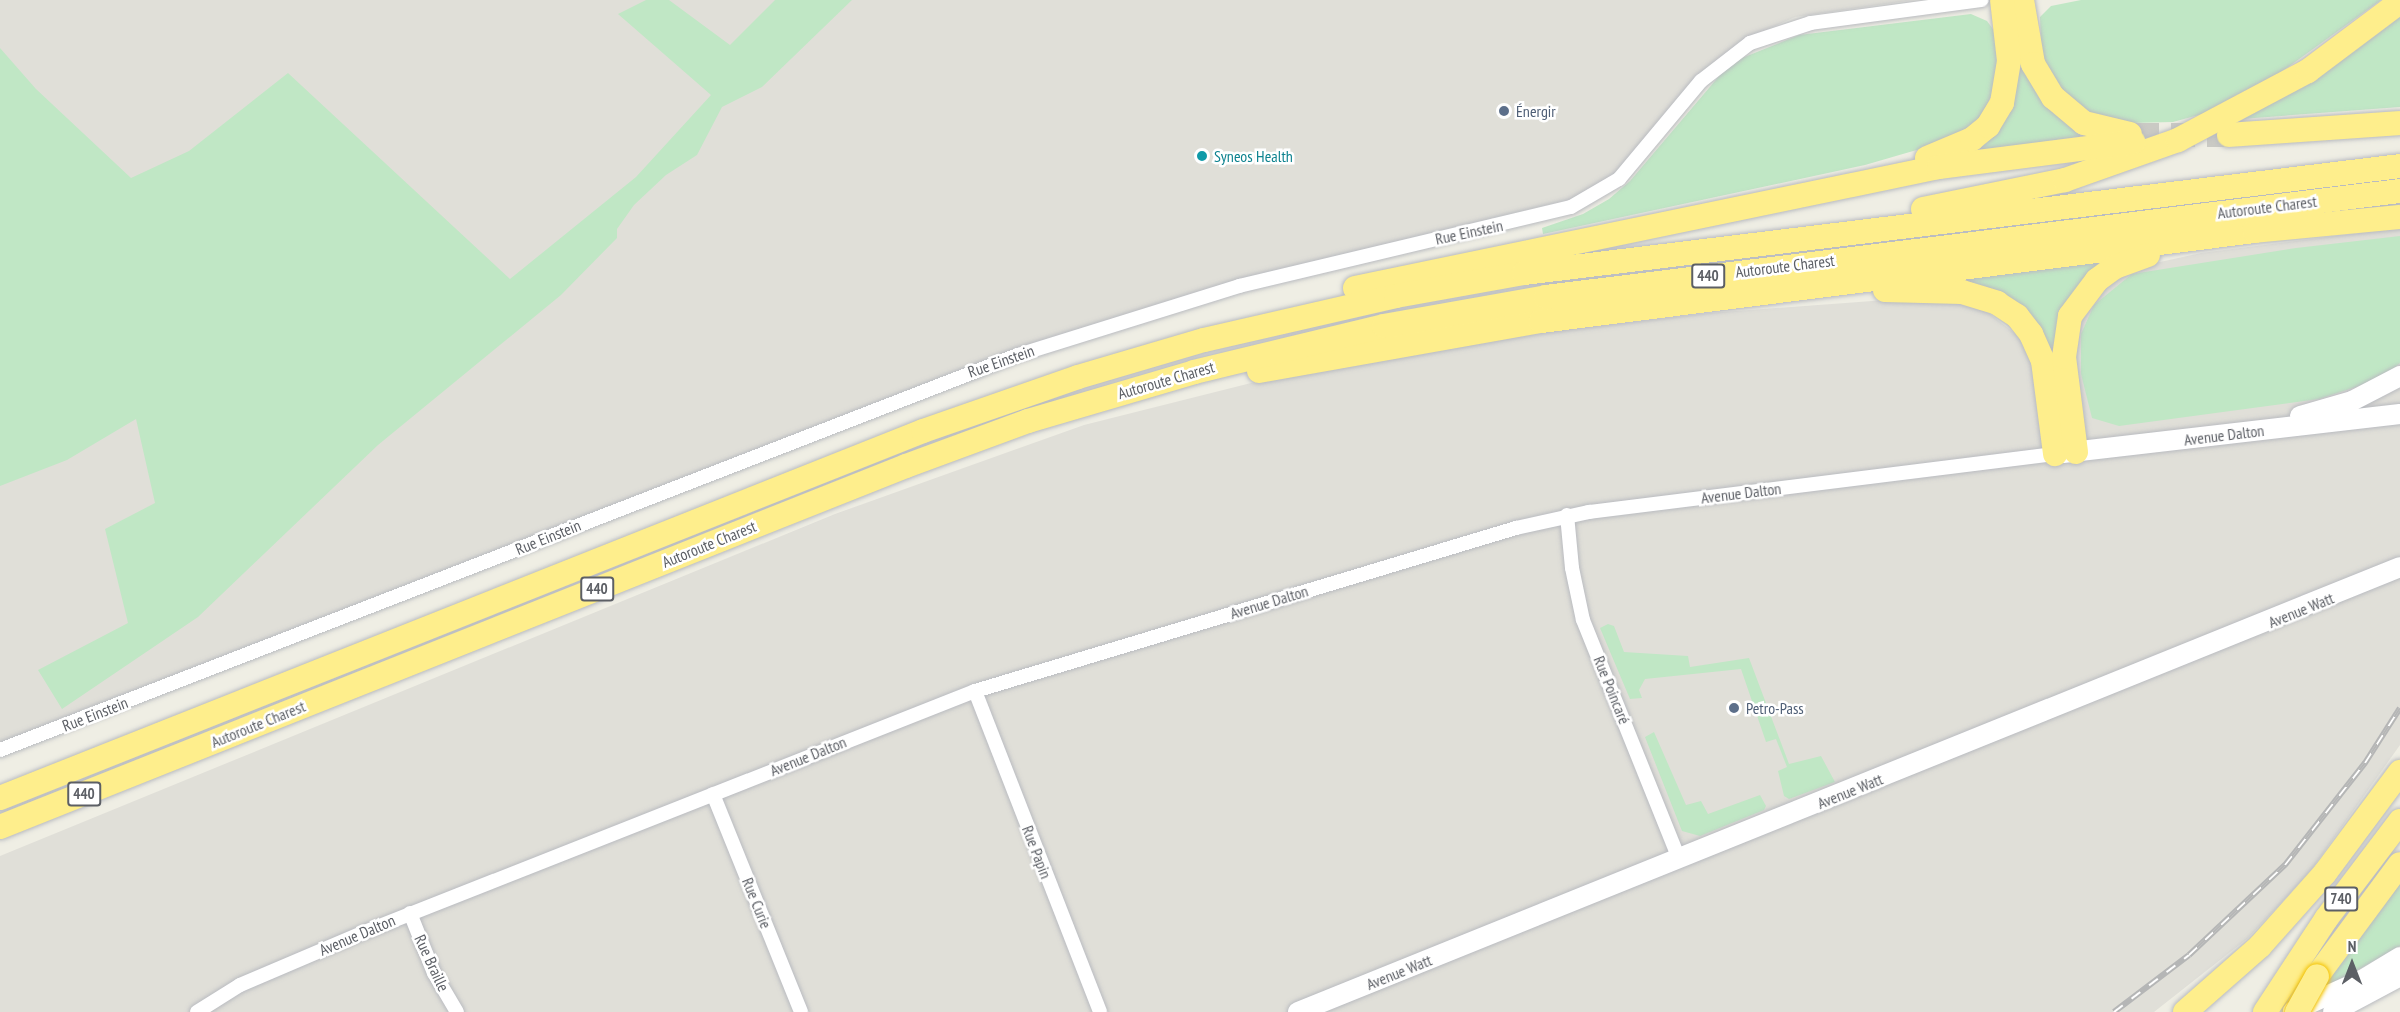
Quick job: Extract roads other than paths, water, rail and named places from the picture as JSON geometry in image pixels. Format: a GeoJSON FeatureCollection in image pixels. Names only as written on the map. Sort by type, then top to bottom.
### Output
{"type":"FeatureCollection","features":[{"type":"Feature","properties":{"kind":"highway"},"geometry":{"type":"LineString","coordinates":[[1792,197],[1941,154],[1981,133],[1998,112],[2007,86],[2009,61],[2001,0]]}},
{"type":"Feature","properties":{"kind":"highway"},"geometry":{"type":"LineString","coordinates":[[1139,358],[1234,319],[1334,293],[1792,197],[2002,156],[2134,138],[2085,123],[2053,97],[2033,64],[2022,0]]}},
{"type":"Feature","properties":{"kind":"highway"},"geometry":{"type":"LineString","coordinates":[[1524,273],[1608,254],[1965,202],[2065,180],[2151,151],[2228,117],[2308,71],[2392,9]]}},
{"type":"Feature","properties":{"kind":"highway"},"geometry":{"type":"LineString","coordinates":[[2229,135],[2400,123]]}},
{"type":"Feature","properties":{"kind":"highway","name":"Autoroute Charest"},"geometry":{"type":"LineString","coordinates":[[0,798],[883,446],[1016,397],[1139,358],[1302,316],[1524,273],[2400,166]]}},
{"type":"Feature","properties":{"kind":"highway","name":"Autoroute Charest"},"geometry":{"type":"LineString","coordinates":[[0,827],[855,485],[1028,422],[1226,363],[1353,333],[1492,306],[2400,191]]}},
{"type":"Feature","properties":{"kind":"highway"},"geometry":{"type":"LineString","coordinates":[[1028,422],[1134,403],[1372,348],[1688,302],[2400,217]]}},
{"type":"Feature","properties":{"kind":"highway"},"geometry":{"type":"LineString","coordinates":[[2065,453],[2064,338],[2070,316],[2088,288],[2115,267],[2153,254],[2310,227]]}},
{"type":"Feature","properties":{"kind":"highway"},"geometry":{"type":"LineString","coordinates":[[1688,302],[1906,290],[1962,292],[1987,298],[2017,316],[2039,350],[2065,453]]}},
{"type":"Feature","properties":{"kind":"highway"},"geometry":{"type":"LineString","coordinates":[[0,844],[167,760]]}},
{"type":"Feature","properties":{"kind":"highway"},"geometry":{"type":"LineString","coordinates":[[0,792],[63,771]]}},
{"type":"Feature","properties":{"kind":"highway"},"geometry":{"type":"LineString","coordinates":[[2196,1012],[2325,873],[2400,772]]}},
{"type":"Feature","properties":{"kind":"highway","name":"740"},"geometry":{"type":"LineString","coordinates":[[2265,1012],[2285,978],[2400,821]]}},
{"type":"Feature","properties":{"kind":"highway","name":"740"},"geometry":{"type":"LineString","coordinates":[[2297,1012],[2317,976],[2400,864]]}},
{"type":"Feature","properties":{"kind":"highway"},"geometry":{"type":"LineString","coordinates":[[2185,1012],[2236,968]]}},
{"type":"Feature","properties":{"kind":"street","name":"Rue Einstein"},"geometry":{"type":"LineString","coordinates":[[0,750],[1018,355],[1239,286],[1571,207],[1618,179],[1701,81],[1750,43],[1811,23],[1981,0]]}},
{"type":"Feature","properties":{"kind":"street"},"geometry":{"type":"LineString","coordinates":[[2239,434],[2352,401],[2400,376]]}},
{"type":"Feature","properties":{"kind":"street","name":"Avenue Dalton"},"geometry":{"type":"LineString","coordinates":[[197,1012],[240,985],[410,913],[975,691],[1567,516],[2065,453],[2400,414]]}},
{"type":"Feature","properties":{"kind":"street","name":"Rue Poincaré"},"geometry":{"type":"LineString","coordinates":[[1567,516],[1572,568],[1583,620],[1679,859]]}},
{"type":"Feature","properties":{"kind":"street","name":"Avenue Watt"},"geometry":{"type":"LineString","coordinates":[[1299,1012],[2400,567]]}},
{"type":"Feature","properties":{"kind":"street","name":"Rue Papin"},"geometry":{"type":"LineString","coordinates":[[975,691],[1100,1012]]}},
{"type":"Feature","properties":{"kind":"street","name":"Rue Curie"},"geometry":{"type":"LineString","coordinates":[[713,794],[801,1012]]}},
{"type":"Feature","properties":{"kind":"street","name":"Rue Braille"},"geometry":{"type":"LineString","coordinates":[[410,913],[434,973],[457,1012]]}},
{"type":"Feature","properties":{"kind":"street"},"geometry":{"type":"LineString","coordinates":[[2291,1012],[2362,980],[2400,957]]}},
{"type":"Feature","properties":{"kind":"street"},"geometry":{"type":"LineString","coordinates":[[2333,1012],[2400,976]]}},
{"type":"Feature","properties":{"kind":"tunnel"},"geometry":{"type":"LineString","coordinates":[[2135,135],[2229,135]]}},
{"type":"Feature","properties":{"kind":"railway"},"geometry":{"type":"LineString","coordinates":[[2114,1012],[2189,955],[2285,865],[2365,763],[2400,708]]}},
{"type":"Feature","properties":{"kind":"place","name":"Énergir"},"geometry":{"type":"Point","coordinates":[1504,111]}},
{"type":"Feature","properties":{"kind":"place","name":"Syneos Health"},"geometry":{"type":"Point","coordinates":[1202,156]}},
{"type":"Feature","properties":{"kind":"place","name":"Petro-Pass"},"geometry":{"type":"Point","coordinates":[1734,708]}}]}
